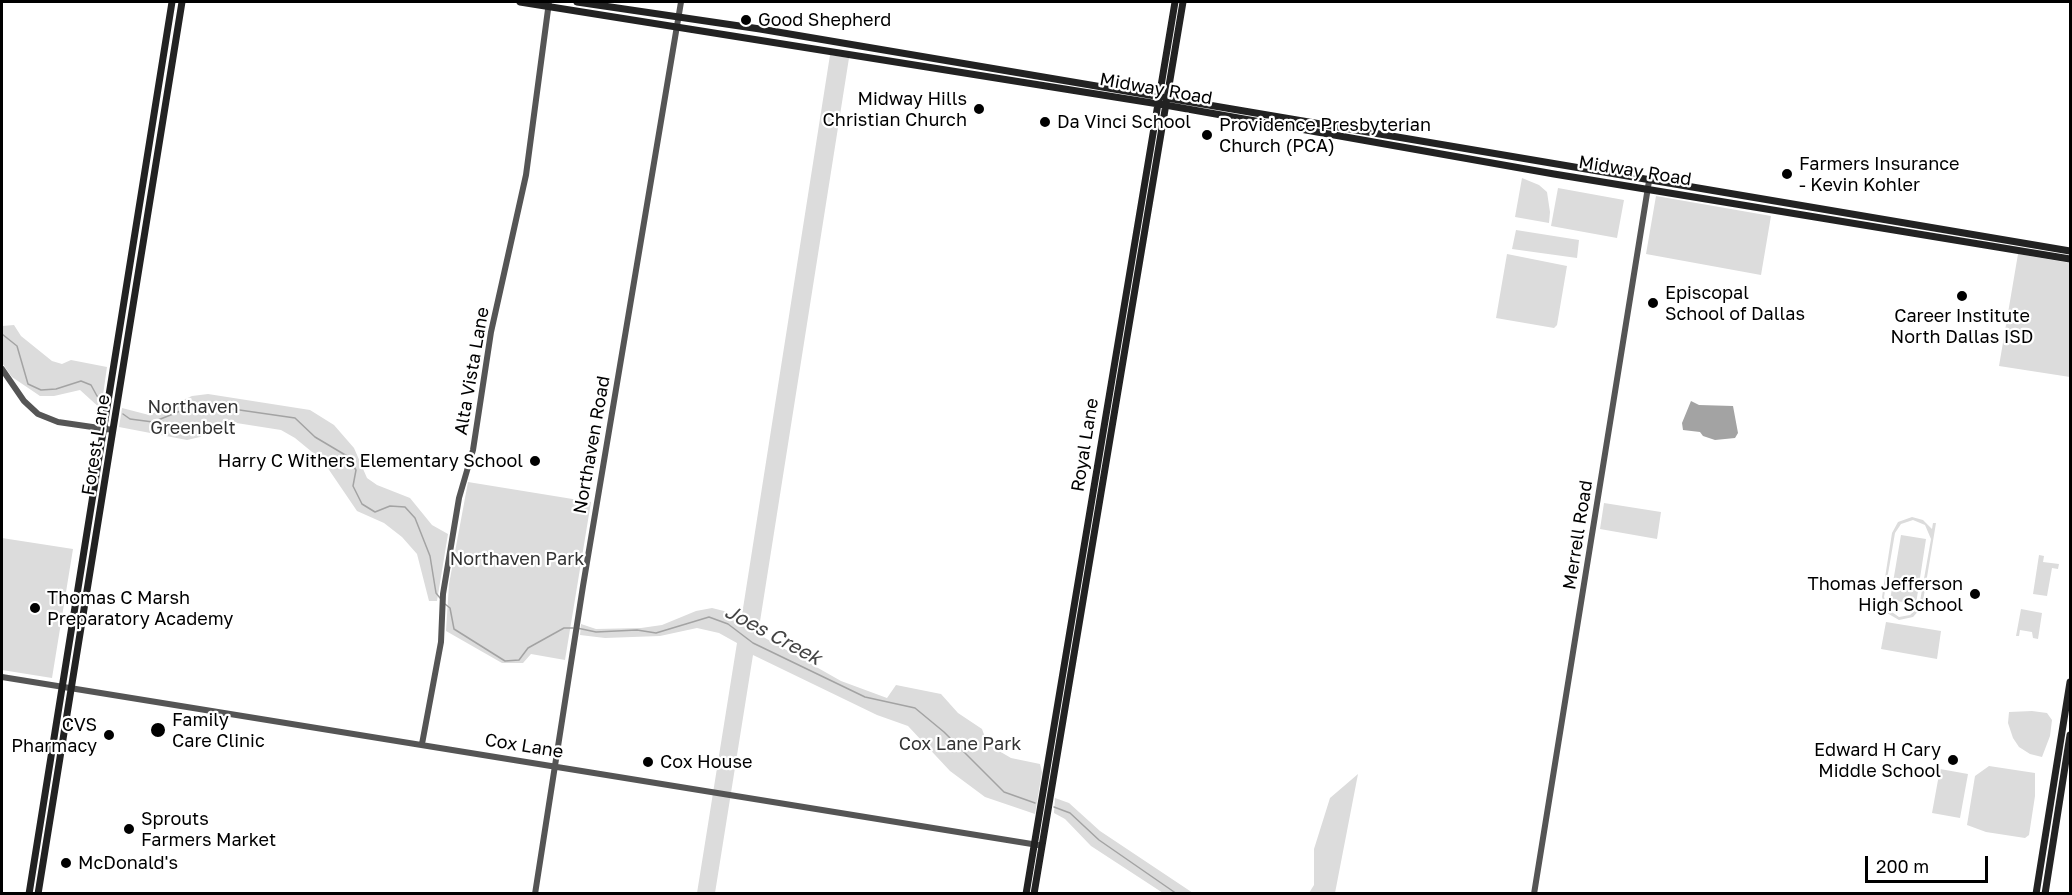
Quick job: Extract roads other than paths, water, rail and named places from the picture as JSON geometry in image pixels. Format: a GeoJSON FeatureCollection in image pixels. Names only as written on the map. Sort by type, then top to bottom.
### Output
{"type":"FeatureCollection","features":[{"type":"Feature","properties":{"kind":"main road","name":"Forest Lane"},"geometry":{"type":"LineString","coordinates":[[29,894],[172,2]]}},
{"type":"Feature","properties":{"kind":"main road","name":"Forest Lane"},"geometry":{"type":"LineString","coordinates":[[38,894],[182,2]]}},
{"type":"Feature","properties":{"kind":"main road","name":"Midway Road"},"geometry":{"type":"LineString","coordinates":[[520,2],[549,4],[1162,101]]}},
{"type":"Feature","properties":{"kind":"main road","name":"Midway Road"},"geometry":{"type":"LineString","coordinates":[[577,2],[679,17],[1649,185],[1981,240],[2070,259]]}},
{"type":"Feature","properties":{"kind":"main road","name":"Royal Lane"},"geometry":{"type":"LineString","coordinates":[[1162,101],[1175,2]]}},
{"type":"Feature","properties":{"kind":"main road","name":"Royal Lane"},"geometry":{"type":"LineString","coordinates":[[1026,894],[1151,163],[1183,2]]}},
{"type":"Feature","properties":{"kind":"main road","name":"Royal Lane"},"geometry":{"type":"LineString","coordinates":[[1034,894],[1151,163]]}},
{"type":"Feature","properties":{"kind":"main road","name":"Midway Road"},"geometry":{"type":"LineString","coordinates":[[1981,240],[2070,251]]}},
{"type":"Feature","properties":{"kind":"main road"},"geometry":{"type":"LineString","coordinates":[[127,289],[136,291]]}},
{"type":"Feature","properties":{"kind":"main road"},"geometry":{"type":"LineString","coordinates":[[115,362],[124,363]]}},
{"type":"Feature","properties":{"kind":"main road"},"geometry":{"type":"LineString","coordinates":[[2036,894],[2070,682]]}},
{"type":"Feature","properties":{"kind":"main road"},"geometry":{"type":"LineString","coordinates":[[2045,894],[2070,735]]}},
{"type":"Feature","properties":{"kind":"main road"},"geometry":{"type":"LineString","coordinates":[[50,764],[59,765]]}},
{"type":"Feature","properties":{"kind":"main road"},"geometry":{"type":"LineString","coordinates":[[32,874],[41,876]]}},
{"type":"Feature","properties":{"kind":"street","name":"Northaven Road"},"geometry":{"type":"LineString","coordinates":[[535,894],[554,766],[681,2]]}},
{"type":"Feature","properties":{"kind":"street","name":"Alta Vista Lane"},"geometry":{"type":"LineString","coordinates":[[422,744],[441,642],[443,594],[459,498],[473,450],[491,332],[526,175],[549,4]]}},
{"type":"Feature","properties":{"kind":"street","name":"Merrell Road"},"geometry":{"type":"LineString","coordinates":[[1534,894],[1649,185]]}},
{"type":"Feature","properties":{"kind":"street"},"geometry":{"type":"LineString","coordinates":[[2,369],[24,401],[38,414],[58,422],[113,430]]}},
{"type":"Feature","properties":{"kind":"street","name":"Cox Lane"},"geometry":{"type":"LineString","coordinates":[[2,677],[1042,846]]}},
{"type":"Feature","properties":{"kind":"waterway","name":"Joes Creek"},"geometry":{"type":"LineString","coordinates":[[2,334],[17,346],[28,384],[41,390],[56,389],[81,381],[91,385],[97,396],[103,399]]}},
{"type":"Feature","properties":{"kind":"waterway","name":"Joes Creek"},"geometry":{"type":"LineString","coordinates":[[123,414],[130,419],[153,422],[198,404],[295,418],[315,437],[347,456],[356,470],[353,486],[362,504],[375,512],[390,506],[405,507],[415,518],[430,556],[436,593],[440,598]]}},
{"type":"Feature","properties":{"kind":"waterway","name":"Joes Creek"},"geometry":{"type":"LineString","coordinates":[[445,604],[450,608],[454,629],[505,661],[519,660],[528,648],[564,628],[573,628]]}},
{"type":"Feature","properties":{"kind":"waterway","name":"Joes Creek"},"geometry":{"type":"LineString","coordinates":[[577,628],[596,632],[637,630],[656,633],[709,617],[728,624],[753,643],[865,697],[915,708],[944,732],[1004,792],[1035,803]]}},
{"type":"Feature","properties":{"kind":"waterway","name":"Joes Creek"},"geometry":{"type":"LineString","coordinates":[[1054,807],[1070,813],[1099,840],[1177,894]]}},
{"type":"Feature","properties":{"kind":"place","name":"Good Shepherd"},"geometry":{"type":"Point","coordinates":[746,20]}},
{"type":"Feature","properties":{"kind":"place","name":"Midway Hills Christian Church"},"geometry":{"type":"Point","coordinates":[979,109]}},
{"type":"Feature","properties":{"kind":"place","name":"Da Vinci School"},"geometry":{"type":"Point","coordinates":[1045,122]}},
{"type":"Feature","properties":{"kind":"place","name":"Providence Presbyterian Church (PCA)"},"geometry":{"type":"Point","coordinates":[1207,135]}},
{"type":"Feature","properties":{"kind":"place","name":"Farmers Insurance - Kevin Kohler"},"geometry":{"type":"Point","coordinates":[1787,174]}},
{"type":"Feature","properties":{"kind":"place","name":"Career Institute North Dallas ISD"},"geometry":{"type":"Point","coordinates":[1962,296]}},
{"type":"Feature","properties":{"kind":"place","name":"Episcopal School of Dallas"},"geometry":{"type":"Point","coordinates":[1653,303]}},
{"type":"Feature","properties":{"kind":"place","name":"Harry C Withers Elementary School"},"geometry":{"type":"Point","coordinates":[535,461]}},
{"type":"Feature","properties":{"kind":"place","name":"Thomas Jefferson High School"},"geometry":{"type":"Point","coordinates":[1975,594]}},
{"type":"Feature","properties":{"kind":"place","name":"Thomas C Marsh Preparatory Academy"},"geometry":{"type":"Point","coordinates":[35,608]}},
{"type":"Feature","properties":{"kind":"place","name":"Family Care Clinic"},"geometry":{"type":"Point","coordinates":[158,730]}},
{"type":"Feature","properties":{"kind":"place","name":"CVS Pharmacy"},"geometry":{"type":"Point","coordinates":[109,735]}},
{"type":"Feature","properties":{"kind":"place","name":"Edward H Cary Middle School"},"geometry":{"type":"Point","coordinates":[1953,760]}},
{"type":"Feature","properties":{"kind":"place","name":"Cox House"},"geometry":{"type":"Point","coordinates":[648,762]}},
{"type":"Feature","properties":{"kind":"place","name":"Sprouts Farmers Market"},"geometry":{"type":"Point","coordinates":[129,829]}},
{"type":"Feature","properties":{"kind":"place","name":"McDonald's"},"geometry":{"type":"Point","coordinates":[66,863]}},
{"type":"Feature","properties":{"kind":"park label","name":"Northaven Greenbelt"},"geometry":{"type":"Point","coordinates":[193,417]}},
{"type":"Feature","properties":{"kind":"park label","name":"Northaven Park"},"geometry":{"type":"Point","coordinates":[517,559]}},
{"type":"Feature","properties":{"kind":"park label","name":"Cox Lane Park"},"geometry":{"type":"Point","coordinates":[960,744]}}]}
